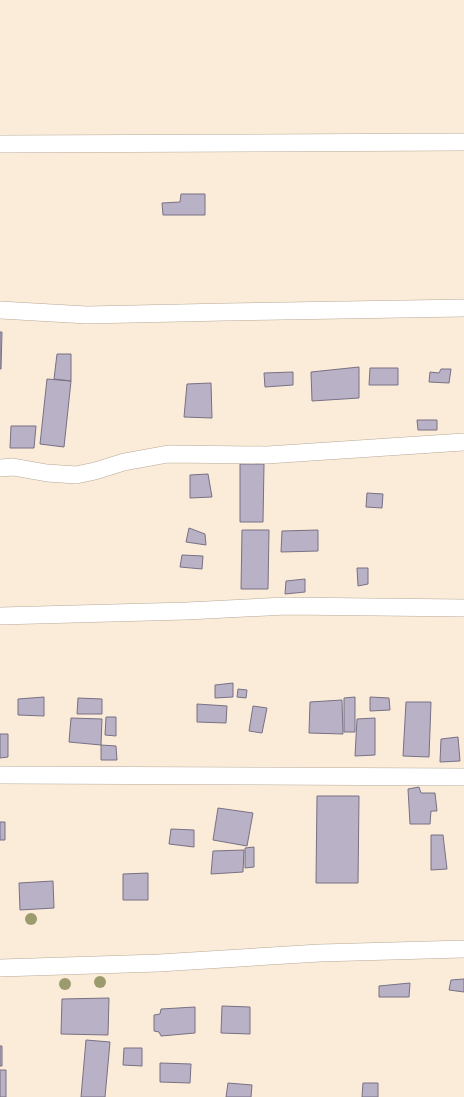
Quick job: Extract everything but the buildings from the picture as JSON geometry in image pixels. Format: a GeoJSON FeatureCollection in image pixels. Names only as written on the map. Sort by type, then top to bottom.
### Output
{"type":"FeatureCollection","features":[{"type":"Feature","properties":{"kind":"street"},"geometry":{"type":"LineString","coordinates":[[0,144],[464,142]]}},
{"type":"Feature","properties":{"kind":"street"},"geometry":{"type":"LineString","coordinates":[[0,310],[87,315],[464,308]]}},
{"type":"Feature","properties":{"kind":"street"},"geometry":{"type":"LineString","coordinates":[[0,468],[13,467],[47,473],[76,475],[124,462],[168,454],[267,455],[464,442]]}},
{"type":"Feature","properties":{"kind":"street"},"geometry":{"type":"LineString","coordinates":[[0,616],[187,611],[286,606],[464,608]]}},
{"type":"Feature","properties":{"kind":"street"},"geometry":{"type":"LineString","coordinates":[[0,775],[464,777]]}},
{"type":"Feature","properties":{"kind":"street"},"geometry":{"type":"LineString","coordinates":[[0,968],[159,963],[320,953],[464,949]]}}]}
